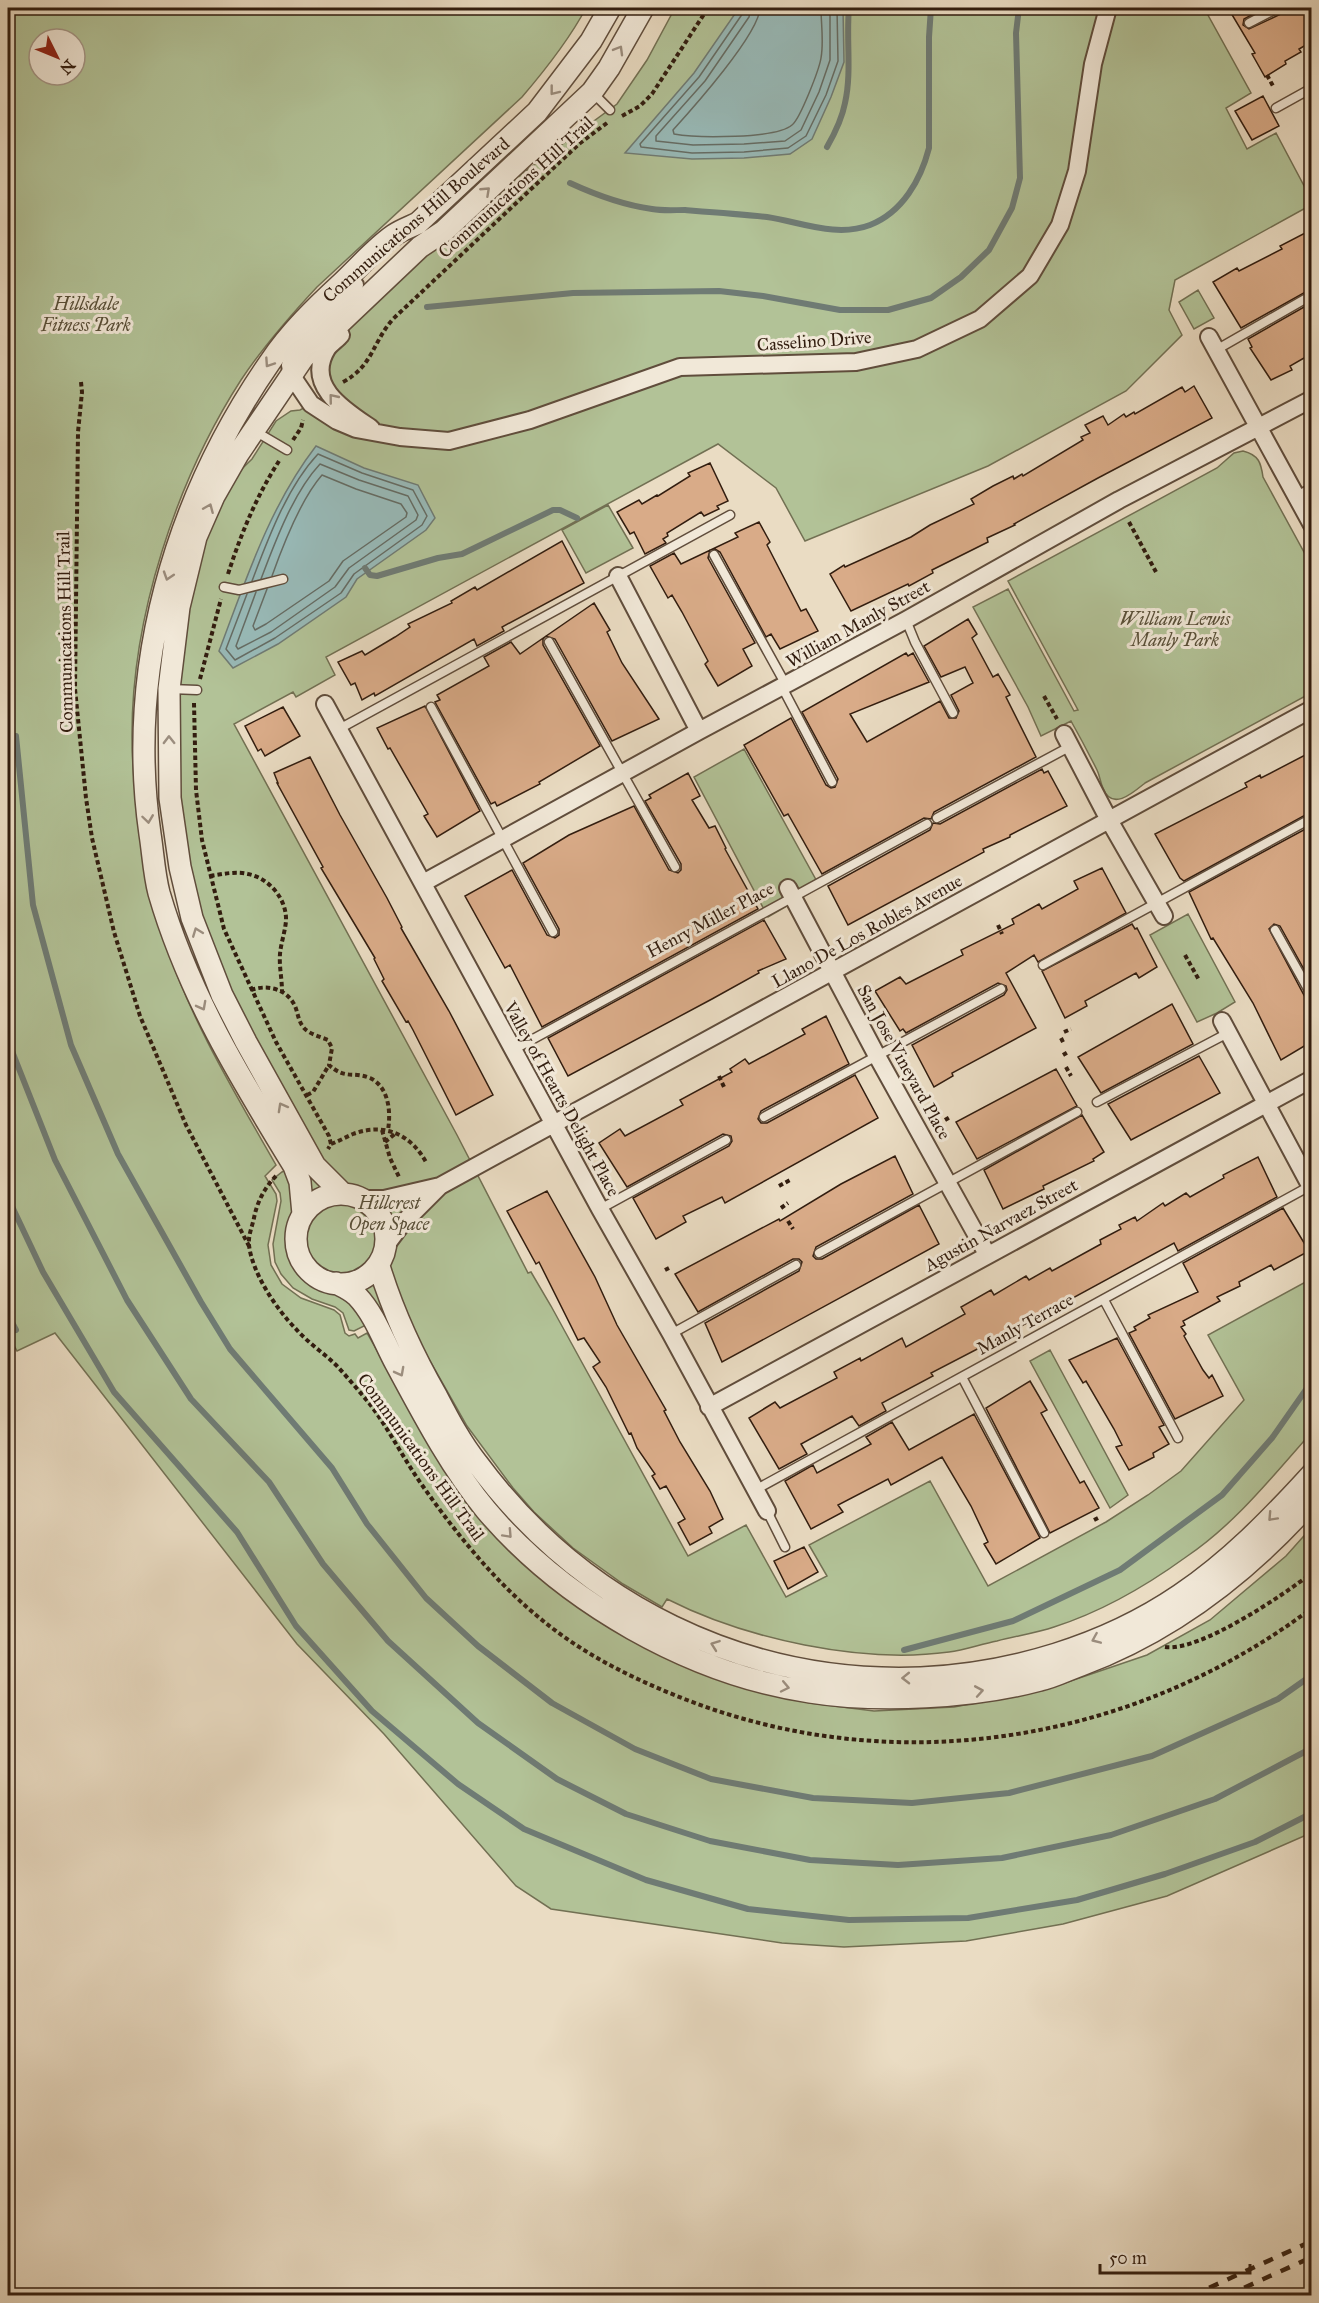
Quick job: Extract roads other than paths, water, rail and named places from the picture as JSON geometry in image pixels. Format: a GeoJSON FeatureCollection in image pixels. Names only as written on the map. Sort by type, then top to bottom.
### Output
{"type":"FeatureCollection","features":[{"type":"Feature","properties":{"kind":"street","name":"Communications Hill Boulevard"},"geometry":{"type":"LineString","coordinates":[[303,1214],[300,1182],[294,1166],[235,1068],[195,992],[159,891],[145,799],[143,738],[148,677],[165,587],[191,505],[227,432],[270,361],[303,321],[393,236],[417,223],[537,112],[591,41],[610,8]]}},
{"type":"Feature","properties":{"kind":"street","name":"Communications Hill Boulevard"},"geometry":{"type":"LineString","coordinates":[[352,1196],[315,1166],[222,995],[192,918],[180,867],[170,798],[169,688],[179,607],[196,537],[214,496],[253,430],[303,358],[420,247],[444,231],[592,92],[609,68],[643,8]]}},
{"type":"Feature","properties":{"kind":"street","name":"Casselino Drive"},"geometry":{"type":"LineString","coordinates":[[292,376],[311,404],[337,421],[356,429],[400,437],[449,441],[530,420],[680,367],[856,362],[917,349],[980,319],[1030,276],[1060,225],[1077,171],[1093,64],[1108,8]]}},
{"type":"Feature","properties":{"kind":"street"},"geometry":{"type":"LineString","coordinates":[[292,376],[290,365],[302,341],[339,300],[417,223]]}},
{"type":"Feature","properties":{"kind":"street"},"geometry":{"type":"LineString","coordinates":[[380,433],[342,409],[327,391],[322,380],[322,367],[327,350],[355,320],[423,258],[444,231]]}},
{"type":"Feature","properties":{"kind":"street"},"geometry":{"type":"LineString","coordinates":[[1213,343],[1311,525]]}},
{"type":"Feature","properties":{"kind":"street","name":"William Manly Street"},"geometry":{"type":"LineString","coordinates":[[423,883],[906,620],[1119,500],[1311,399]]}},
{"type":"Feature","properties":{"kind":"street"},"geometry":{"type":"LineString","coordinates":[[618,576],[699,731]]}},
{"type":"Feature","properties":{"kind":"street","name":"Valley of Hearts Delight Place"},"geometry":{"type":"LineString","coordinates":[[325,704],[767,1511]]}},
{"type":"Feature","properties":{"kind":"street","name":"Llano De Los Robles Avenue"},"geometry":{"type":"LineString","coordinates":[[387,1244],[402,1224],[441,1186],[1311,709]]}},
{"type":"Feature","properties":{"kind":"street"},"geometry":{"type":"LineString","coordinates":[[1065,735],[1109,820],[1161,909]]}},
{"type":"Feature","properties":{"kind":"street","name":"San Jose Vineyard Place"},"geometry":{"type":"LineString","coordinates":[[791,893],[877,1056],[987,1254]]}},
{"type":"Feature","properties":{"kind":"street"},"geometry":{"type":"LineString","coordinates":[[1225,1027],[1311,1187]]}},
{"type":"Feature","properties":{"kind":"street","name":"Agustin Narvaez Street"},"geometry":{"type":"LineString","coordinates":[[709,1407],[1311,1079]]}},
{"type":"Feature","properties":{"kind":"street","name":"Llano De Los Robles Avenue"},"geometry":{"type":"LineString","coordinates":[[352,1196],[384,1199],[405,1192],[441,1186]]}},
{"type":"Feature","properties":{"kind":"street"},"geometry":{"type":"LineString","coordinates":[[336,1283],[358,1281],[379,1266],[387,1244],[385,1227],[380,1216],[372,1206],[352,1196],[320,1198],[303,1214],[295,1232],[298,1257],[314,1275],[336,1283],[355,1294],[374,1320],[442,1446],[484,1508],[545,1570],[649,1638],[752,1680],[810,1692],[874,1697],[950,1696],[1041,1680],[1101,1658],[1182,1614],[1230,1580],[1270,1545],[1311,1500]]}},
{"type":"Feature","properties":{"kind":"street"},"geometry":{"type":"LineString","coordinates":[[379,1266],[393,1309],[427,1379],[460,1438],[499,1492],[533,1529],[573,1564],[612,1593],[674,1629],[708,1643],[773,1664],[831,1675],[902,1678],[972,1673],[1028,1662],[1068,1650],[1125,1625],[1178,1596],[1215,1570],[1264,1525],[1311,1474]]}},
{"type":"Feature","properties":{"kind":"lane"},"geometry":{"type":"LineString","coordinates":[[1249,23],[1278,8]]}},
{"type":"Feature","properties":{"kind":"lane"},"geometry":{"type":"LineString","coordinates":[[1276,108],[1311,88]]}},
{"type":"Feature","properties":{"kind":"lane"},"geometry":{"type":"LineString","coordinates":[[592,92],[610,110]]}},
{"type":"Feature","properties":{"kind":"lane"},"geometry":{"type":"LineString","coordinates":[[1213,343],[1311,296]]}},
{"type":"Feature","properties":{"kind":"lane"},"geometry":{"type":"LineString","coordinates":[[253,430],[286,450]]}},
{"type":"Feature","properties":{"kind":"lane"},"geometry":{"type":"LineString","coordinates":[[1296,496],[1311,488]]}},
{"type":"Feature","properties":{"kind":"lane"},"geometry":{"type":"LineString","coordinates":[[339,729],[730,514]]}},
{"type":"Feature","properties":{"kind":"lane"},"geometry":{"type":"LineString","coordinates":[[714,555],[832,782]]}},
{"type":"Feature","properties":{"kind":"lane"},"geometry":{"type":"LineString","coordinates":[[224,587],[239,590],[282,579]]}},
{"type":"Feature","properties":{"kind":"lane"},"geometry":{"type":"LineString","coordinates":[[906,620],[915,642],[953,713]]}},
{"type":"Feature","properties":{"kind":"lane"},"geometry":{"type":"LineString","coordinates":[[549,642],[675,867]]}},
{"type":"Feature","properties":{"kind":"lane"},"geometry":{"type":"LineString","coordinates":[[169,688],[197,690]]}},
{"type":"Feature","properties":{"kind":"lane"},"geometry":{"type":"LineString","coordinates":[[431,707],[553,932]]}},
{"type":"Feature","properties":{"kind":"lane"},"geometry":{"type":"LineString","coordinates":[[937,818],[1065,735]]}},
{"type":"Feature","properties":{"kind":"lane"},"geometry":{"type":"LineString","coordinates":[[1043,965],[1161,909],[1311,818]]}},
{"type":"Feature","properties":{"kind":"lane","name":"Henry Miller Place"},"geometry":{"type":"LineString","coordinates":[[513,1050],[791,893],[927,824]]}},
{"type":"Feature","properties":{"kind":"lane"},"geometry":{"type":"LineString","coordinates":[[1275,930],[1311,996]]}},
{"type":"Feature","properties":{"kind":"lane"},"geometry":{"type":"LineString","coordinates":[[764,1117],[1001,989]]}},
{"type":"Feature","properties":{"kind":"lane"},"geometry":{"type":"LineString","coordinates":[[1097,1102],[1225,1027]]}},
{"type":"Feature","properties":{"kind":"lane"},"geometry":{"type":"LineString","coordinates":[[819,1253],[1077,1112]]}},
{"type":"Feature","properties":{"kind":"lane"},"geometry":{"type":"LineString","coordinates":[[600,1209],[726,1140]]}},
{"type":"Feature","properties":{"kind":"lane","name":"Manly Terrace"},"geometry":{"type":"LineString","coordinates":[[755,1491],[1311,1187]]}},
{"type":"Feature","properties":{"kind":"lane"},"geometry":{"type":"LineString","coordinates":[[671,1334],[796,1264]]}},
{"type":"Feature","properties":{"kind":"lane"},"geometry":{"type":"LineString","coordinates":[[1104,1300],[1178,1438]]}},
{"type":"Feature","properties":{"kind":"lane"},"geometry":{"type":"LineString","coordinates":[[962,1377],[1044,1533]]}},
{"type":"Feature","properties":{"kind":"lane"},"geometry":{"type":"LineString","coordinates":[[767,1511],[785,1547]]}},
{"type":"Feature","properties":{"kind":"lane"},"geometry":{"type":"LineString","coordinates":[[1125,1625],[1143,1637]]}},
{"type":"Feature","properties":{"kind":"water"},"geometry":{"type":"Polygon","coordinates":[[[739,8],[843,8],[844,62],[812,139],[790,154],[744,158],[692,159],[625,153],[694,73],[739,8]]]}},
{"type":"Feature","properties":{"kind":"water"},"geometry":{"type":"Polygon","coordinates":[[[316,446],[364,468],[418,485],[435,518],[426,530],[357,579],[346,597],[278,644],[233,668],[219,651],[272,519],[299,469],[316,446]]]}},
{"type":"Feature","properties":{"kind":"waterway"},"geometry":{"type":"LineString","coordinates":[[827,147],[844,109],[847,91],[849,8]]}},
{"type":"Feature","properties":{"kind":"waterway"},"geometry":{"type":"LineString","coordinates":[[570,183],[610,199],[656,210],[685,210],[767,217],[831,230],[857,229],[870,225],[892,212],[901,203],[916,183],[926,160],[929,148],[931,8]]}},
{"type":"Feature","properties":{"kind":"waterway"},"geometry":{"type":"LineString","coordinates":[[427,307],[573,293],[719,291],[763,296],[840,310],[888,310],[931,298],[961,277],[989,250],[1012,208],[1020,178],[1016,33],[1019,8]]}},
{"type":"Feature","properties":{"kind":"waterway"},"geometry":{"type":"LineString","coordinates":[[365,568],[370,575],[377,576],[438,558],[462,554],[553,510],[560,510],[577,518]]}},
{"type":"Feature","properties":{"kind":"waterway"},"geometry":{"type":"LineString","coordinates":[[16,736],[33,905],[71,1045],[118,1154],[230,1349],[332,1468],[367,1524],[426,1598],[478,1646],[552,1703],[635,1749],[711,1779],[813,1798],[912,1803],[1009,1793],[1152,1756],[1278,1699],[1312,1675]]}},
{"type":"Feature","properties":{"kind":"waterway"},"geometry":{"type":"LineString","coordinates":[[8,1041],[55,1160],[127,1300],[191,1399],[269,1482],[323,1564],[388,1641],[478,1723],[557,1779],[626,1814],[710,1841],[810,1860],[898,1865],[1002,1858],[1111,1835],[1215,1799],[1312,1748]]}},
{"type":"Feature","properties":{"kind":"waterway"},"geometry":{"type":"LineString","coordinates":[[8,1198],[43,1272],[114,1392],[237,1532],[296,1626],[372,1711],[458,1784],[524,1829],[646,1880],[748,1909],[849,1920],[968,1918],[1077,1900],[1165,1874],[1255,1842],[1312,1813]]}},
{"type":"Feature","properties":{"kind":"waterway"},"geometry":{"type":"LineString","coordinates":[[8,1315],[16,1330]]}},
{"type":"Feature","properties":{"kind":"waterway"},"geometry":{"type":"LineString","coordinates":[[904,1650],[1013,1621],[1120,1570],[1222,1495],[1272,1438],[1312,1381]]}},
{"type":"Feature","properties":{"kind":"railway"},"geometry":{"type":"LineString","coordinates":[[1191,2296],[1312,2241]]}},
{"type":"Feature","properties":{"kind":"railway"},"geometry":{"type":"LineString","coordinates":[[1226,2296],[1312,2257]]}},
{"type":"Feature","properties":{"kind":"park label","name":"Hillsdale Fitness Park"},"geometry":{"type":"Point","coordinates":[86,314]}},
{"type":"Feature","properties":{"kind":"park label","name":"William Lewis Manly Park"},"geometry":{"type":"Point","coordinates":[1175,629]}},
{"type":"Feature","properties":{"kind":"park label","name":"Hillcrest Open Space"},"geometry":{"type":"Point","coordinates":[389,1213]}}]}
